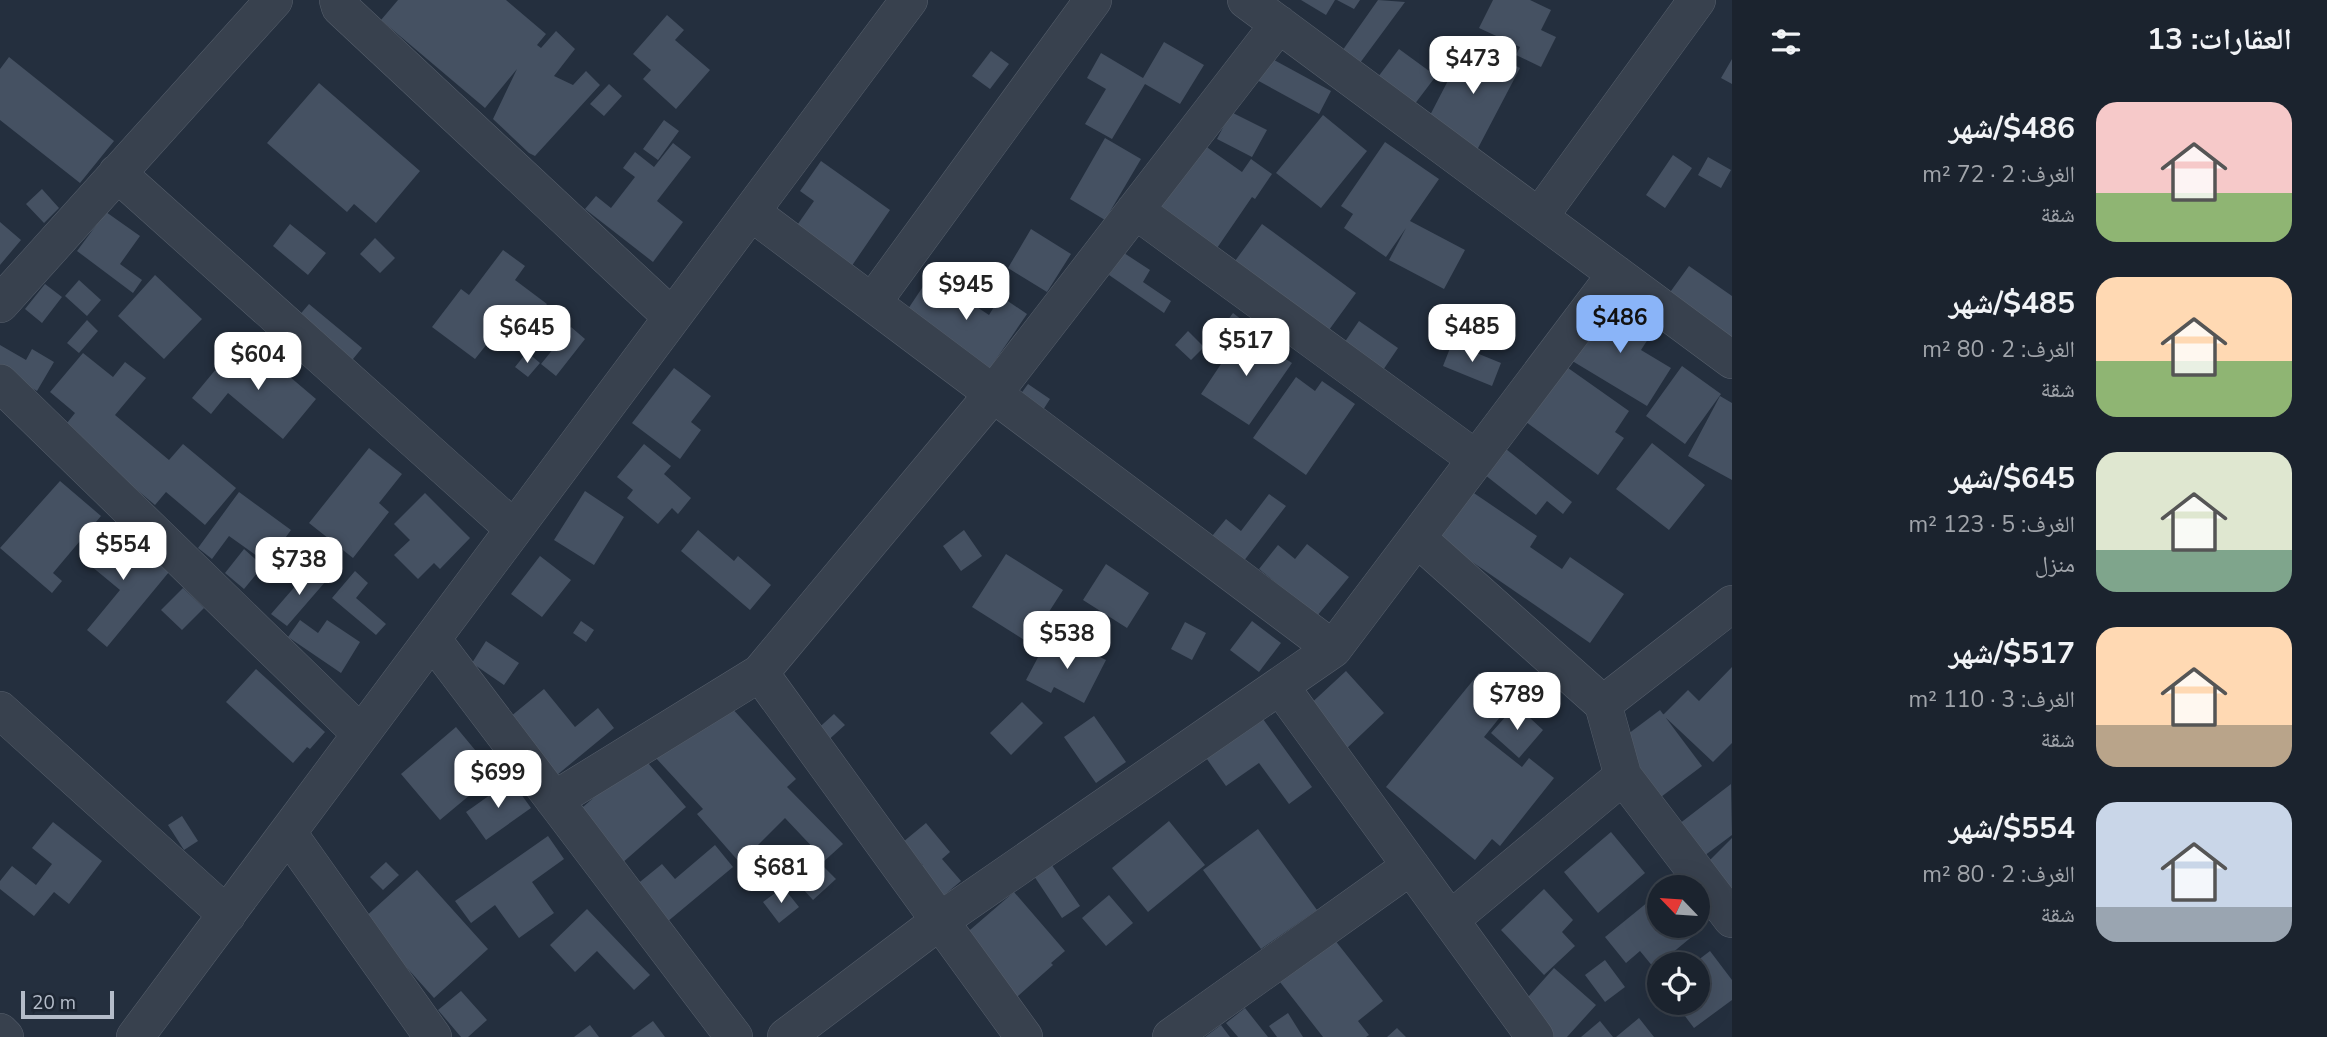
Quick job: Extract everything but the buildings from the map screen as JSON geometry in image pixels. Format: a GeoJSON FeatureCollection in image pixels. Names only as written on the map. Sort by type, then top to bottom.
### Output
{"type":"FeatureCollection","features":[{"type":"Feature","properties":{"kind":"street"},"geometry":{"type":"LineString","coordinates":[[0,304],[274,0]]}},
{"type":"Feature","properties":{"kind":"street"},"geometry":{"type":"LineString","coordinates":[[338,0],[360,25],[672,317]]}},
{"type":"Feature","properties":{"kind":"street"},"geometry":{"type":"LineString","coordinates":[[872,303],[1093,0]]}},
{"type":"Feature","properties":{"kind":"street"},"geometry":{"type":"LineString","coordinates":[[1245,0],[1732,360]]}},
{"type":"Feature","properties":{"kind":"street"},"geometry":{"type":"LineString","coordinates":[[1539,217],[1697,0]]}},
{"type":"Feature","properties":{"kind":"street"},"geometry":{"type":"LineString","coordinates":[[135,1037],[751,212],[895,6]]}},
{"type":"Feature","properties":{"kind":"street"},"geometry":{"type":"LineString","coordinates":[[554,800],[760,673],[993,394],[1279,24]]}},
{"type":"Feature","properties":{"kind":"street"},"geometry":{"type":"LineString","coordinates":[[117,173],[514,529]]}},
{"type":"Feature","properties":{"kind":"street"},"geometry":{"type":"LineString","coordinates":[[1135,210],[1476,459]]}},
{"type":"Feature","properties":{"kind":"street"},"geometry":{"type":"LineString","coordinates":[[751,212],[1333,649]]}},
{"type":"Feature","properties":{"kind":"street"},"geometry":{"type":"LineString","coordinates":[[786,1037],[941,920],[1333,649],[1616,274]]}},
{"type":"Feature","properties":{"kind":"street"},"geometry":{"type":"LineString","coordinates":[[0,383],[361,734]]}},
{"type":"Feature","properties":{"kind":"street"},"geometry":{"type":"LineString","coordinates":[[1417,538],[1603,704],[1623,776],[1732,919]]}},
{"type":"Feature","properties":{"kind":"street"},"geometry":{"type":"LineString","coordinates":[[1603,704],[1732,604]]}},
{"type":"Feature","properties":{"kind":"street"},"geometry":{"type":"LineString","coordinates":[[432,639],[734,1037]]}},
{"type":"Feature","properties":{"kind":"street"},"geometry":{"type":"LineString","coordinates":[[760,673],[1024,1037]]}},
{"type":"Feature","properties":{"kind":"street"},"geometry":{"type":"LineString","coordinates":[[1280,685],[1535,1037]]}},
{"type":"Feature","properties":{"kind":"street"},"geometry":{"type":"LineString","coordinates":[[0,710],[227,915]]}},
{"type":"Feature","properties":{"kind":"street"},"geometry":{"type":"LineString","coordinates":[[1450,920],[1623,776]]}},
{"type":"Feature","properties":{"kind":"street"},"geometry":{"type":"LineString","coordinates":[[288,833],[433,1037]]}},
{"type":"Feature","properties":{"kind":"street"},"geometry":{"type":"LineString","coordinates":[[1171,1037],[1411,866]]}},
{"type":"Feature","properties":{"kind":"street"},"geometry":{"type":"LineString","coordinates":[[0,1032],[5,1037]]}}]}
